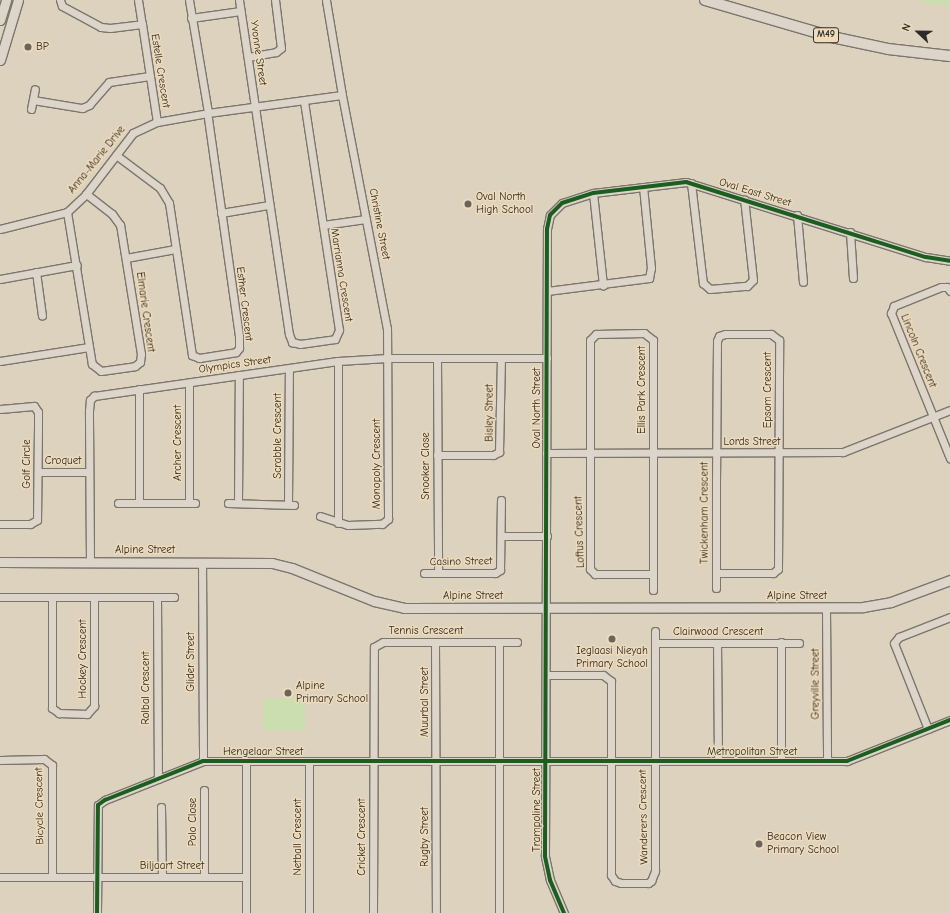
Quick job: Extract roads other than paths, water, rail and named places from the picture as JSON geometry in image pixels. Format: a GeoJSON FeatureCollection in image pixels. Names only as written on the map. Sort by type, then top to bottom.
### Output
{"type":"FeatureCollection","features":[{"type":"Feature","properties":{"kind":"main road","name":"M49"},"geometry":{"type":"LineString","coordinates":[[705,0],[832,37],[888,49],[950,56]]}},
{"type":"Feature","properties":{"kind":"street"},"geometry":{"type":"LineString","coordinates":[[0,20],[6,0]]}},
{"type":"Feature","properties":{"kind":"street"},"geometry":{"type":"LineString","coordinates":[[0,60],[18,0]]}},
{"type":"Feature","properties":{"kind":"street","name":"Estelle Crescent"},"geometry":{"type":"LineString","coordinates":[[60,0],[62,6],[105,28],[142,24]]}},
{"type":"Feature","properties":{"kind":"street","name":"Estelle Crescent"},"geometry":{"type":"LineString","coordinates":[[138,0],[157,122]]}},
{"type":"Feature","properties":{"kind":"street","name":"Esther Crescent"},"geometry":{"type":"LineString","coordinates":[[116,155],[165,194],[169,203],[192,355],[199,358],[236,352],[239,348],[239,336],[189,0]]}},
{"type":"Feature","properties":{"kind":"street","name":"Yvonne Street"},"geometry":{"type":"LineString","coordinates":[[239,0],[255,108]]}},
{"type":"Feature","properties":{"kind":"street"},"geometry":{"type":"LineString","coordinates":[[248,56],[276,52],[281,48],[275,0]]}},
{"type":"Feature","properties":{"kind":"street","name":"Christine Street"},"geometry":{"type":"LineString","coordinates":[[326,0],[342,95],[387,329],[388,358]]}},
{"type":"Feature","properties":{"kind":"street"},"geometry":{"type":"LineString","coordinates":[[191,18],[241,11]]}},
{"type":"Feature","properties":{"kind":"street"},"geometry":{"type":"LineString","coordinates":[[33,100],[82,108],[89,105],[109,82],[150,76]]}},
{"type":"Feature","properties":{"kind":"street"},"geometry":{"type":"LineString","coordinates":[[32,109],[35,89]]}},
{"type":"Feature","properties":{"kind":"street","name":"Anna-Marie Drive"},"geometry":{"type":"LineString","coordinates":[[0,229],[67,212],[86,194],[133,133],[157,122],[304,102],[342,95]]}},
{"type":"Feature","properties":{"kind":"street","name":"Marrianna Crescent"},"geometry":{"type":"LineString","coordinates":[[255,108],[289,334],[295,343],[333,339],[339,333],[304,102]]}},
{"type":"Feature","properties":{"kind":"street"},"geometry":{"type":"LineString","coordinates":[[691,183],[703,283],[710,289],[747,286],[753,280],[744,199]]}},
{"type":"Feature","properties":{"kind":"street","name":"Oval East Street"},"geometry":{"type":"LineString","coordinates":[[554,210],[570,199],[593,193],[691,183],[797,215],[926,258],[950,261]]}},
{"type":"Feature","properties":{"kind":"street"},"geometry":{"type":"LineString","coordinates":[[547,291],[646,280],[651,276],[643,187]]}},
{"type":"Feature","properties":{"kind":"street"},"geometry":{"type":"LineString","coordinates":[[593,193],[603,285]]}},
{"type":"Feature","properties":{"kind":"street","name":"Elmarie Crescent"},"geometry":{"type":"LineString","coordinates":[[67,212],[77,265],[92,364],[99,370],[135,366],[140,362],[126,258],[119,221],[86,194]]}},
{"type":"Feature","properties":{"kind":"street"},"geometry":{"type":"LineString","coordinates":[[220,213],[269,205]]}},
{"type":"Feature","properties":{"kind":"street","name":"Oval North Street"},"geometry":{"type":"LineString","coordinates":[[546,608],[547,225],[554,210]]}},
{"type":"Feature","properties":{"kind":"street"},"geometry":{"type":"LineString","coordinates":[[797,215],[803,282]]}},
{"type":"Feature","properties":{"kind":"street"},"geometry":{"type":"LineString","coordinates":[[323,225],[366,219]]}},
{"type":"Feature","properties":{"kind":"street"},"geometry":{"type":"LineString","coordinates":[[850,232],[853,278]]}},
{"type":"Feature","properties":{"kind":"street"},"geometry":{"type":"LineString","coordinates":[[126,258],[176,249]]}},
{"type":"Feature","properties":{"kind":"street"},"geometry":{"type":"LineString","coordinates":[[0,279],[77,265]]}},
{"type":"Feature","properties":{"kind":"street"},"geometry":{"type":"LineString","coordinates":[[36,272],[42,316]]}},
{"type":"Feature","properties":{"kind":"street","name":"Lincoln Crescent"},"geometry":{"type":"LineString","coordinates":[[933,417],[891,311],[894,306],[941,287],[947,287],[950,291]]}},
{"type":"Feature","properties":{"kind":"street","name":"Ellis Park Crescent"},"geometry":{"type":"LineString","coordinates":[[589,454],[591,338],[596,334],[644,333],[653,340],[653,454]]}},
{"type":"Feature","properties":{"kind":"street","name":"Epsom Crescent"},"geometry":{"type":"LineString","coordinates":[[716,453],[717,340],[719,336],[725,334],[776,335],[779,340],[779,453]]}},
{"type":"Feature","properties":{"kind":"street"},"geometry":{"type":"LineString","coordinates":[[0,361],[90,347]]}},
{"type":"Feature","properties":{"kind":"street","name":"Olympics Street"},"geometry":{"type":"LineString","coordinates":[[90,562],[88,472],[90,400],[99,394],[189,383],[338,361],[388,358],[547,358]]}},
{"type":"Feature","properties":{"kind":"street","name":"Monopoly Crescent"},"geometry":{"type":"LineString","coordinates":[[320,516],[338,523],[382,524],[388,519],[388,358]]}},
{"type":"Feature","properties":{"kind":"street","name":"Snooker Close"},"geometry":{"type":"LineString","coordinates":[[437,358],[438,573]]}},
{"type":"Feature","properties":{"kind":"street","name":"Bisley Street"},"geometry":{"type":"LineString","coordinates":[[437,455],[493,455],[499,452],[501,358]]}},
{"type":"Feature","properties":{"kind":"street"},"geometry":{"type":"LineString","coordinates":[[338,361],[338,523]]}},
{"type":"Feature","properties":{"kind":"street","name":"Scrabble Crescent"},"geometry":{"type":"LineString","coordinates":[[228,503],[291,504],[289,369]]}},
{"type":"Feature","properties":{"kind":"street"},"geometry":{"type":"LineString","coordinates":[[238,375],[238,503]]}},
{"type":"Feature","properties":{"kind":"street","name":"Archer Crescent"},"geometry":{"type":"LineString","coordinates":[[118,503],[192,503],[189,383]]}},
{"type":"Feature","properties":{"kind":"street"},"geometry":{"type":"LineString","coordinates":[[139,389],[139,503]]}},
{"type":"Feature","properties":{"kind":"street","name":"Golf Circle"},"geometry":{"type":"LineString","coordinates":[[0,409],[30,405],[37,410],[38,472],[36,522],[0,524]]}},
{"type":"Feature","properties":{"kind":"street","name":"Lords Street"},"geometry":{"type":"LineString","coordinates":[[546,453],[653,454],[850,452],[950,410]]}},
{"type":"Feature","properties":{"kind":"street"},"geometry":{"type":"LineString","coordinates":[[933,417],[950,458]]}},
{"type":"Feature","properties":{"kind":"street","name":"Twickenham Crescent"},"geometry":{"type":"LineString","coordinates":[[716,453],[716,588]]}},
{"type":"Feature","properties":{"kind":"street","name":"Twickenham Crescent"},"geometry":{"type":"LineString","coordinates":[[716,573],[774,572],[778,569],[779,453]]}},
{"type":"Feature","properties":{"kind":"street","name":"Loftus Crescent"},"geometry":{"type":"LineString","coordinates":[[589,454],[590,571],[595,574],[653,574]]}},
{"type":"Feature","properties":{"kind":"street"},"geometry":{"type":"LineString","coordinates":[[653,454],[653,590]]}},
{"type":"Feature","properties":{"kind":"street","name":"Croquet"},"geometry":{"type":"LineString","coordinates":[[38,472],[88,472]]}},
{"type":"Feature","properties":{"kind":"street","name":"Casino Street"},"geometry":{"type":"LineString","coordinates":[[424,573],[498,572],[502,565],[501,500]]}},
{"type":"Feature","properties":{"kind":"street"},"geometry":{"type":"LineString","coordinates":[[501,536],[547,536]]}},
{"type":"Feature","properties":{"kind":"street","name":"Alpine Street"},"geometry":{"type":"LineString","coordinates":[[0,562],[202,562],[279,564],[374,601],[396,607],[826,608],[885,604],[950,580]]}},
{"type":"Feature","properties":{"kind":"street","name":"Glider Street"},"geometry":{"type":"LineString","coordinates":[[202,562],[203,761]]}},
{"type":"Feature","properties":{"kind":"street"},"geometry":{"type":"LineString","coordinates":[[0,596],[174,597]]}},
{"type":"Feature","properties":{"kind":"street","name":"Hockey Crescent"},"geometry":{"type":"LineString","coordinates":[[52,597],[52,708],[59,713],[80,714],[87,714],[94,706],[94,597]]}},
{"type":"Feature","properties":{"kind":"street","name":"Rolbal Crescent"},"geometry":{"type":"LineString","coordinates":[[157,597],[158,779]]}},
{"type":"Feature","properties":{"kind":"street","name":"Trampoline Street"},"geometry":{"type":"LineString","coordinates":[[546,608],[546,864],[564,913]]}},
{"type":"Feature","properties":{"kind":"street","name":"Greyville Street"},"geometry":{"type":"LineString","coordinates":[[826,608],[827,761]]}},
{"type":"Feature","properties":{"kind":"street"},"geometry":{"type":"LineString","coordinates":[[928,729],[894,643],[899,637],[950,617]]}},
{"type":"Feature","properties":{"kind":"street"},"geometry":{"type":"LineString","coordinates":[[654,761],[655,631]]}},
{"type":"Feature","properties":{"kind":"street","name":"Tennis Crescent"},"geometry":{"type":"LineString","coordinates":[[372,761],[374,647],[383,642],[517,642]]}},
{"type":"Feature","properties":{"kind":"street","name":"Muurbal Street"},"geometry":{"type":"LineString","coordinates":[[435,642],[436,761]]}},
{"type":"Feature","properties":{"kind":"street"},"geometry":{"type":"LineString","coordinates":[[499,642],[499,913]]}},
{"type":"Feature","properties":{"kind":"street"},"geometry":{"type":"LineString","coordinates":[[717,642],[718,761]]}},
{"type":"Feature","properties":{"kind":"street"},"geometry":{"type":"LineString","coordinates":[[781,642],[781,761]]}},
{"type":"Feature","properties":{"kind":"street","name":"Clairwood Crescent"},"geometry":{"type":"LineString","coordinates":[[655,643],[799,643]]}},
{"type":"Feature","properties":{"kind":"street"},"geometry":{"type":"LineString","coordinates":[[546,675],[608,677],[611,682],[612,761]]}},
{"type":"Feature","properties":{"kind":"street","name":"Metropolitan Street"},"geometry":{"type":"LineString","coordinates":[[545,761],[852,760],[950,720]]}},
{"type":"Feature","properties":{"kind":"street","name":"Bicycle Crescent"},"geometry":{"type":"LineString","coordinates":[[0,760],[44,759],[52,765],[52,877]]}},
{"type":"Feature","properties":{"kind":"street","name":"Hengelaar Street"},"geometry":{"type":"LineString","coordinates":[[97,913],[98,805],[105,800],[203,761],[545,761]]}},
{"type":"Feature","properties":{"kind":"street"},"geometry":{"type":"LineString","coordinates":[[246,761],[246,913]]}},
{"type":"Feature","properties":{"kind":"street","name":"Netball Crescent"},"geometry":{"type":"LineString","coordinates":[[309,761],[309,913]]}},
{"type":"Feature","properties":{"kind":"street","name":"Cricket Crescent"},"geometry":{"type":"LineString","coordinates":[[372,761],[373,913]]}},
{"type":"Feature","properties":{"kind":"street","name":"Rugby Street"},"geometry":{"type":"LineString","coordinates":[[436,761],[436,913]]}},
{"type":"Feature","properties":{"kind":"street","name":"Wanderers Crescent"},"geometry":{"type":"LineString","coordinates":[[612,761],[611,875],[614,881],[621,883],[648,883],[654,876],[654,761]]}},
{"type":"Feature","properties":{"kind":"street","name":"Polo Close"},"geometry":{"type":"LineString","coordinates":[[204,790],[204,877]]}},
{"type":"Feature","properties":{"kind":"street"},"geometry":{"type":"LineString","coordinates":[[162,807],[162,877]]}},
{"type":"Feature","properties":{"kind":"street"},"geometry":{"type":"LineString","coordinates":[[0,877],[52,877]]}},
{"type":"Feature","properties":{"kind":"street","name":"Biljaart Street"},"geometry":{"type":"LineString","coordinates":[[52,877],[246,877]]}},
{"type":"Feature","properties":{"kind":"place","name":"BP"},"geometry":{"type":"Point","coordinates":[28,47]}},
{"type":"Feature","properties":{"kind":"place","name":"Oval North High School"},"geometry":{"type":"Point","coordinates":[468,204]}},
{"type":"Feature","properties":{"kind":"place","name":"Ieglaasi Nieyah Primary School"},"geometry":{"type":"Point","coordinates":[612,639]}},
{"type":"Feature","properties":{"kind":"place","name":"Alpine Primary School"},"geometry":{"type":"Point","coordinates":[288,693]}},
{"type":"Feature","properties":{"kind":"place","name":"Beacon View Primary School"},"geometry":{"type":"Point","coordinates":[759,844]}}]}
